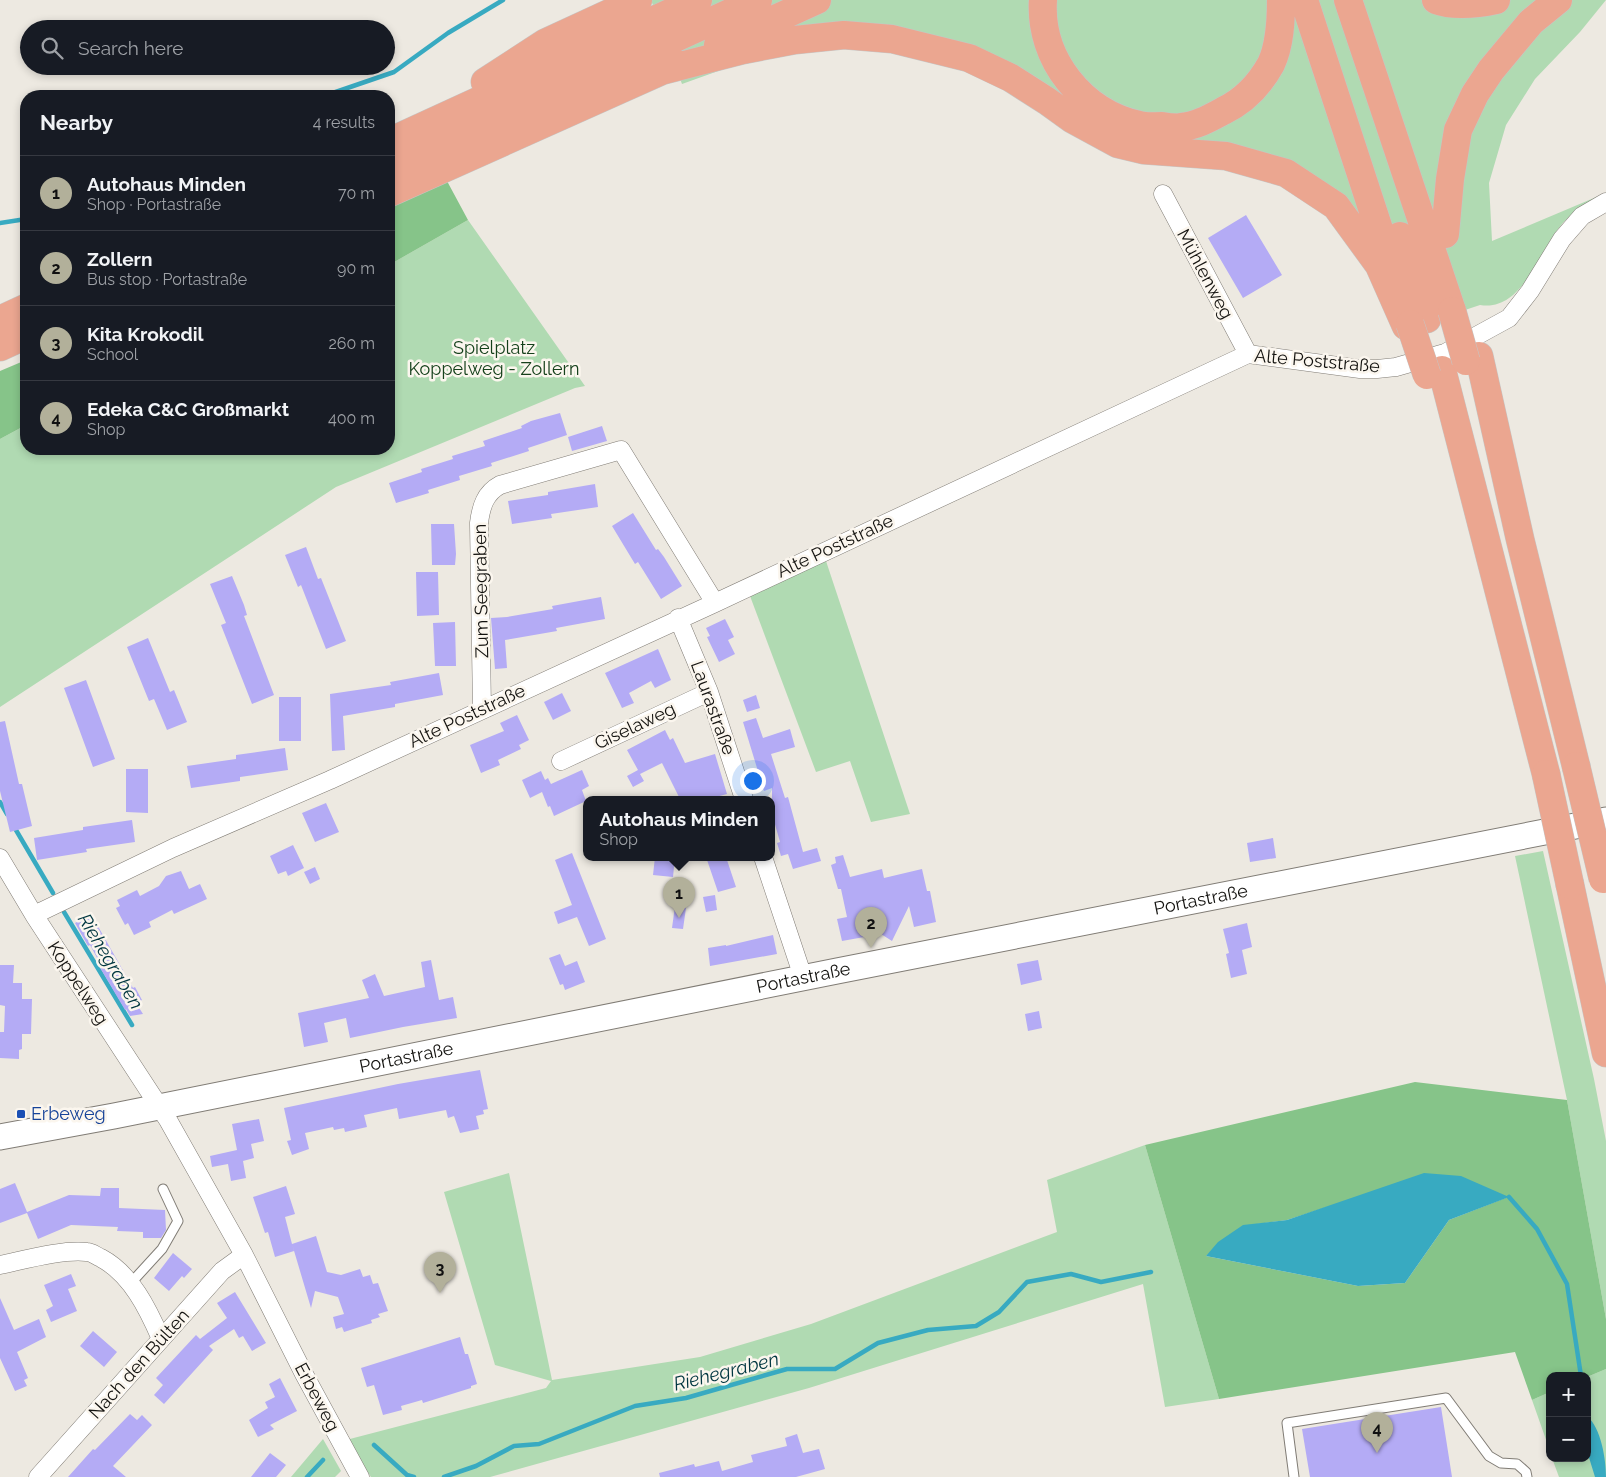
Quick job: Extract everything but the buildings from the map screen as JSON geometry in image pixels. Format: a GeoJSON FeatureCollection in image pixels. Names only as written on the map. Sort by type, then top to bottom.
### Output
{"type":"FeatureCollection","features":[{"type":"Feature","properties":{"kind":"highway"},"geometry":{"type":"LineString","coordinates":[[395,139],[545,43],[638,0]]}},
{"type":"Feature","properties":{"kind":"highway"},"geometry":{"type":"LineString","coordinates":[[395,139],[698,0]]}},
{"type":"Feature","properties":{"kind":"highway"},"geometry":{"type":"LineString","coordinates":[[395,166],[758,0]]}},
{"type":"Feature","properties":{"kind":"highway"},"geometry":{"type":"LineString","coordinates":[[395,190],[817,0]]}},
{"type":"Feature","properties":{"kind":"highway"},"geometry":{"type":"LineString","coordinates":[[1043,0],[1044,33],[1059,68],[1082,96],[1107,113],[1140,125],[1181,128],[1205,121],[1235,105],[1249,94],[1271,63],[1277,44],[1281,19],[1281,0]]}},
{"type":"Feature","properties":{"kind":"highway"},"geometry":{"type":"LineString","coordinates":[[1304,0],[1432,317],[1454,365],[1520,539],[1604,888]]}},
{"type":"Feature","properties":{"kind":"highway"},"geometry":{"type":"LineString","coordinates":[[1321,0],[1432,317],[1454,365],[1468,523],[1505,617],[1546,774],[1606,1053]]}},
{"type":"Feature","properties":{"kind":"highway"},"geometry":{"type":"LineString","coordinates":[[1348,0],[1432,317]]}},
{"type":"Feature","properties":{"kind":"highway"},"geometry":{"type":"LineString","coordinates":[[1367,0],[1444,234]]}},
{"type":"Feature","properties":{"kind":"highway"},"geometry":{"type":"LineString","coordinates":[[1436,0],[1475,4],[1496,0]]}},
{"type":"Feature","properties":{"kind":"highway"},"geometry":{"type":"LineString","coordinates":[[1432,317],[1458,130],[1475,94],[1491,70],[1531,22],[1558,0]]}},
{"type":"Feature","properties":{"kind":"highway"},"geometry":{"type":"LineString","coordinates":[[661,71],[743,50],[795,40],[844,36],[892,38],[969,58],[1011,78],[1072,119],[1118,144],[1143,150],[1226,156],[1286,173],[1336,206],[1379,264],[1432,317]]}},
{"type":"Feature","properties":{"kind":"highway"},"geometry":{"type":"LineString","coordinates":[[0,320],[20,311]]}},
{"type":"Feature","properties":{"kind":"highway"},"geometry":{"type":"LineString","coordinates":[[0,347],[20,339]]}},
{"type":"Feature","properties":{"kind":"main road","name":"Portastraße"},"geometry":{"type":"LineString","coordinates":[[0,1137],[1606,820]]}},
{"type":"Feature","properties":{"kind":"street","name":"Mühlenweg"},"geometry":{"type":"LineString","coordinates":[[1163,194],[1248,354]]}},
{"type":"Feature","properties":{"kind":"street","name":"Alte Poststraße"},"geometry":{"type":"LineString","coordinates":[[34,915],[174,848],[330,780],[678,618],[715,603],[1248,354],[1360,369],[1377,369],[1396,367],[1445,353],[1509,318],[1530,291],[1562,239],[1582,216],[1606,202]]}},
{"type":"Feature","properties":{"kind":"street","name":"Zum Seegraben"},"geometry":{"type":"LineString","coordinates":[[482,709],[479,523],[480,511],[484,501],[490,492],[500,485],[621,450],[715,603]]}},
{"type":"Feature","properties":{"kind":"street","name":"Laurastraße"},"geometry":{"type":"LineString","coordinates":[[678,618],[709,692],[743,796]]}},
{"type":"Feature","properties":{"kind":"street","name":"Giselaweg"},"geometry":{"type":"LineString","coordinates":[[560,761],[709,692]]}},
{"type":"Feature","properties":{"kind":"street","name":"Koppelweg"},"geometry":{"type":"LineString","coordinates":[[0,858],[34,915],[159,1107]]}},
{"type":"Feature","properties":{"kind":"street"},"geometry":{"type":"LineString","coordinates":[[764,861],[803,977]]}},
{"type":"Feature","properties":{"kind":"street","name":"Erbeweg"},"geometry":{"type":"LineString","coordinates":[[159,1107],[244,1255],[304,1374],[360,1477]]}},
{"type":"Feature","properties":{"kind":"street"},"geometry":{"type":"LineString","coordinates":[[0,1265],[51,1255],[80,1251],[89,1252],[108,1262],[130,1284],[151,1316],[161,1339]]}},
{"type":"Feature","properties":{"kind":"street","name":"Nach den Bülten"},"geometry":{"type":"LineString","coordinates":[[38,1477],[222,1271],[244,1255]]}},
{"type":"Feature","properties":{"kind":"lane"},"geometry":{"type":"LineString","coordinates":[[130,1284],[162,1249],[178,1222],[163,1188]]}},
{"type":"Feature","properties":{"kind":"lane"},"geometry":{"type":"LineString","coordinates":[[1294,1477],[1287,1423],[1446,1398],[1489,1456],[1501,1463],[1518,1464],[1526,1472],[1527,1477]]}},
{"type":"Feature","properties":{"kind":"green space"},"geometry":{"type":"Polygon","coordinates":[[[651,0],[1606,0],[1580,32],[1535,79],[1506,125],[1489,183],[1492,241],[1601,195],[1578,210],[1563,223],[1527,279],[1507,300],[1494,305],[1480,305],[1396,333],[1360,255],[1331,217],[1274,180],[1228,168],[1184,167],[1131,161],[1002,85],[951,64],[855,45],[760,56],[682,84],[651,0]]]}},
{"type":"Feature","properties":{"kind":"green space"},"geometry":{"type":"Polygon","coordinates":[[[447,181],[468,220],[395,262],[395,203],[447,181]]]}},
{"type":"Feature","properties":{"kind":"green space","name":"Spielplatz Koppelweg - Zollern"},"geometry":{"type":"Polygon","coordinates":[[[468,220],[585,386],[575,388],[336,487],[0,707],[0,439],[20,428],[20,455],[395,455],[395,262],[468,220]]]}},
{"type":"Feature","properties":{"kind":"green space"},"geometry":{"type":"Polygon","coordinates":[[[20,363],[20,428],[0,439],[0,371],[20,363]]]}},
{"type":"Feature","properties":{"kind":"green space"},"geometry":{"type":"Polygon","coordinates":[[[825,558],[910,814],[871,822],[850,761],[816,772],[750,596],[825,558]]]}},
{"type":"Feature","properties":{"kind":"green space"},"geometry":{"type":"Polygon","coordinates":[[[1543,851],[1606,1141],[1606,1319],[1567,1100],[1515,856],[1543,851]]]}},
{"type":"Feature","properties":{"kind":"green space"},"geometry":{"type":"Polygon","coordinates":[[[1415,1082],[1567,1100],[1606,1319],[1606,1369],[1591,1375],[1591,1372],[1546,1372],[1546,1394],[1532,1400],[1515,1352],[1219,1399],[1145,1145],[1415,1082]],[[1361,1196],[1287,1220],[1243,1226],[1206,1256],[1358,1286],[1405,1283],[1449,1220],[1508,1197],[1361,1196]]]}},
{"type":"Feature","properties":{"kind":"green space"},"geometry":{"type":"Polygon","coordinates":[[[1145,1145],[1219,1399],[1165,1407],[1143,1284],[809,1388],[490,1477],[371,1477],[346,1440],[546,1388],[551,1381],[495,1365],[444,1192],[509,1173],[552,1380],[700,1357],[811,1324],[1057,1232],[1047,1180],[1145,1145]]]}},
{"type":"Feature","properties":{"kind":"green space"},"geometry":{"type":"Polygon","coordinates":[[[1606,1369],[1606,1477],[1559,1477],[1553,1462],[1591,1462],[1591,1375],[1606,1369]]]}},
{"type":"Feature","properties":{"kind":"green space"},"geometry":{"type":"Polygon","coordinates":[[[1546,1394],[1546,1440],[1532,1400],[1546,1394]]]}},
{"type":"Feature","properties":{"kind":"green space"},"geometry":{"type":"Polygon","coordinates":[[[323,1439],[341,1471],[335,1477],[291,1477],[323,1439]]]}},
{"type":"Feature","properties":{"kind":"water"},"geometry":{"type":"Polygon","coordinates":[[[1424,1173],[1461,1176],[1509,1197],[1449,1220],[1405,1283],[1358,1286],[1206,1256],[1218,1242],[1243,1225],[1287,1220],[1424,1173]]]}},
{"type":"Feature","properties":{"kind":"water"},"geometry":{"type":"Polygon","coordinates":[[[1591,1420],[1599,1436],[1605,1462],[1606,1477],[1595,1477],[1590,1462],[1591,1420]]]}},
{"type":"Feature","properties":{"kind":"waterway","name":"Riehegraben"},"geometry":{"type":"LineString","coordinates":[[395,71],[448,33],[503,0]]}},
{"type":"Feature","properties":{"kind":"waterway","name":"Riehegraben"},"geometry":{"type":"LineString","coordinates":[[342,90],[385,75]]}},
{"type":"Feature","properties":{"kind":"waterway","name":"Riehegraben"},"geometry":{"type":"LineString","coordinates":[[0,223],[20,220]]}},
{"type":"Feature","properties":{"kind":"waterway","name":"Riehegraben"},"geometry":{"type":"LineString","coordinates":[[0,802],[7,814]]}},
{"type":"Feature","properties":{"kind":"waterway","name":"Riehegraben"},"geometry":{"type":"LineString","coordinates":[[13,825],[53,893]]}},
{"type":"Feature","properties":{"kind":"waterway","name":"Riehegraben"},"geometry":{"type":"LineString","coordinates":[[64,912],[132,1025]]}},
{"type":"Feature","properties":{"kind":"waterway"},"geometry":{"type":"LineString","coordinates":[[1509,1197],[1537,1229],[1567,1284],[1580,1372]]}},
{"type":"Feature","properties":{"kind":"waterway","name":"Riehegraben"},"geometry":{"type":"LineString","coordinates":[[444,1477],[476,1466],[514,1446],[539,1444],[635,1406],[686,1398],[787,1369],[835,1369],[878,1343],[928,1330],[976,1326],[999,1312],[1027,1282],[1071,1274],[1101,1282],[1151,1272]]}},
{"type":"Feature","properties":{"kind":"waterway","name":"Riehegraben"},"geometry":{"type":"LineString","coordinates":[[374,1445],[407,1475],[414,1477]]}},
{"type":"Feature","properties":{"kind":"waterway"},"geometry":{"type":"LineString","coordinates":[[307,1477],[323,1460]]}},
{"type":"Feature","properties":{"kind":"place","name":"Autohaus Minden"},"geometry":{"type":"Point","coordinates":[679,918]}},
{"type":"Feature","properties":{"kind":"place","name":"Zollern"},"geometry":{"type":"Point","coordinates":[871,948]}},
{"type":"Feature","properties":{"kind":"place","name":"Erbeweg"},"geometry":{"type":"Point","coordinates":[21,1114]}},
{"type":"Feature","properties":{"kind":"place","name":"Kita Krokodil"},"geometry":{"type":"Point","coordinates":[440,1293]}},
{"type":"Feature","properties":{"kind":"place","name":"Edeka C&C Großmarkt"},"geometry":{"type":"Point","coordinates":[1377,1453]}}]}
